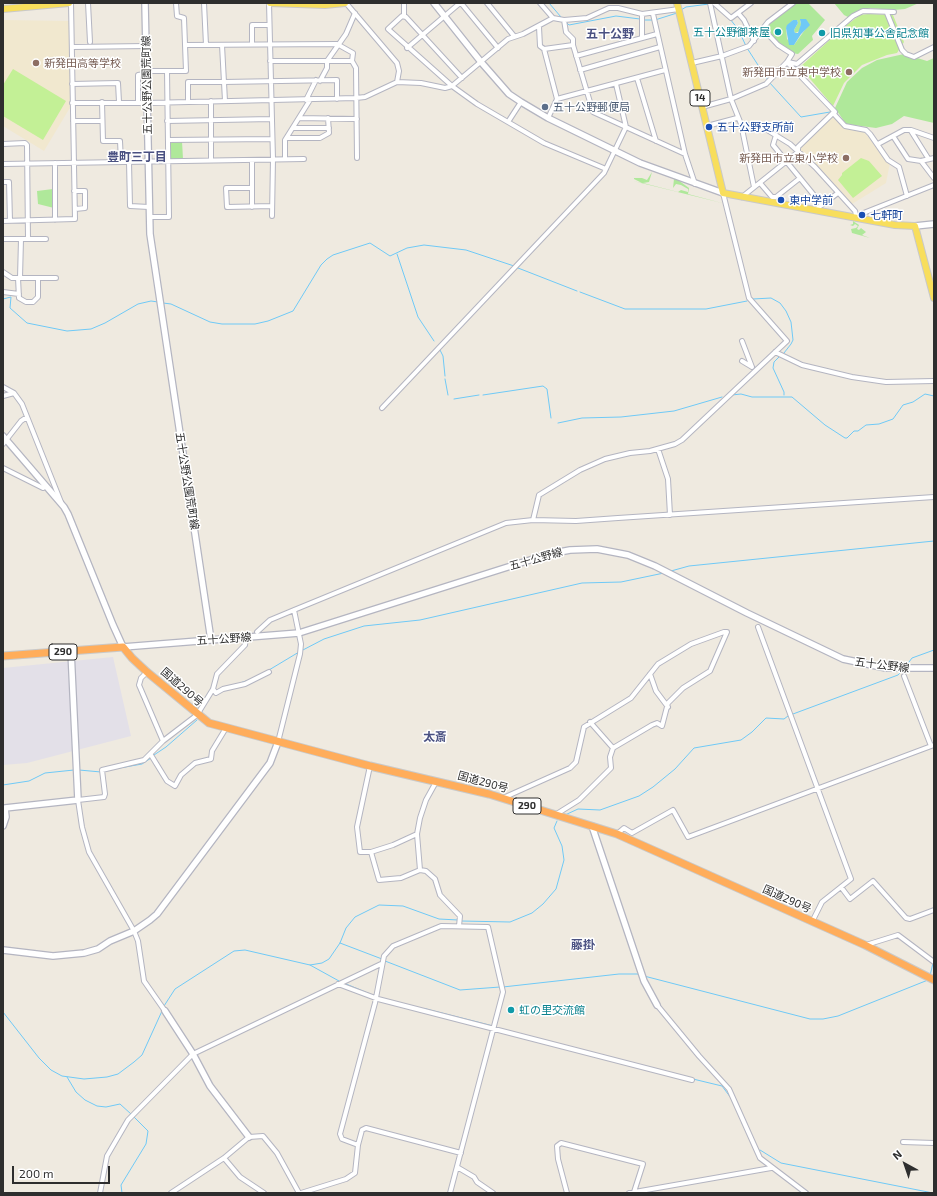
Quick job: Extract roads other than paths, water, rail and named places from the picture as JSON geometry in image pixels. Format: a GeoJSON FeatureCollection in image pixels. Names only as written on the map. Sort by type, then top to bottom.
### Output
{"type":"FeatureCollection","features":[{"type":"Feature","properties":{"kind":"highway","name":"290"},"geometry":{"type":"LineString","coordinates":[[3,656],[71,652],[123,646]]}},
{"type":"Feature","properties":{"kind":"highway","name":"国道290号"},"geometry":{"type":"LineString","coordinates":[[123,646],[132,658],[208,723],[370,766],[502,798],[617,834],[865,945],[934,980]]}},
{"type":"Feature","properties":{"kind":"main road"},"geometry":{"type":"LineString","coordinates":[[5,7],[70,3]]}},
{"type":"Feature","properties":{"kind":"main road"},"geometry":{"type":"LineString","coordinates":[[270,3],[345,3]]}},
{"type":"Feature","properties":{"kind":"main road","name":"14"},"geometry":{"type":"LineString","coordinates":[[678,6],[723,193]]}},
{"type":"Feature","properties":{"kind":"main road"},"geometry":{"type":"LineString","coordinates":[[723,193],[895,225],[915,226],[933,294]]}},
{"type":"Feature","properties":{"kind":"street"},"geometry":{"type":"LineString","coordinates":[[3,221],[75,219],[70,3]]}},
{"type":"Feature","properties":{"kind":"street"},"geometry":{"type":"LineString","coordinates":[[88,3],[90,42]]}},
{"type":"Feature","properties":{"kind":"street","name":"五十公野公園荒町線"},"geometry":{"type":"LineString","coordinates":[[145,3],[149,217],[158,287],[211,640]]}},
{"type":"Feature","properties":{"kind":"street"},"geometry":{"type":"LineString","coordinates":[[138,102],[138,76],[147,71],[186,71],[184,18],[177,16],[176,3]]}},
{"type":"Feature","properties":{"kind":"street"},"geometry":{"type":"LineString","coordinates":[[204,3],[206,45]]}},
{"type":"Feature","properties":{"kind":"street"},"geometry":{"type":"LineString","coordinates":[[270,3],[269,24],[273,159],[272,216]]}},
{"type":"Feature","properties":{"kind":"street"},"geometry":{"type":"LineString","coordinates":[[345,3],[397,63],[399,71],[397,82]]}},
{"type":"Feature","properties":{"kind":"street"},"geometry":{"type":"LineString","coordinates":[[404,3],[404,16],[462,78]]}},
{"type":"Feature","properties":{"kind":"street"},"geometry":{"type":"LineString","coordinates":[[434,3],[481,62],[509,94],[521,102],[548,118],[640,163],[723,193],[749,298],[787,341],[758,370],[730,393],[682,440],[658,449],[605,459],[561,481],[539,495],[533,520]]}},
{"type":"Feature","properties":{"kind":"street"},"geometry":{"type":"LineString","coordinates":[[406,48],[461,3],[498,48]]}},
{"type":"Feature","properties":{"kind":"street"},"geometry":{"type":"LineString","coordinates":[[487,3],[514,36]]}},
{"type":"Feature","properties":{"kind":"street"},"geometry":{"type":"LineString","coordinates":[[540,3],[553,18]]}},
{"type":"Feature","properties":{"kind":"street"},"geometry":{"type":"LineString","coordinates":[[710,3],[732,99],[737,118],[741,124],[754,187]]}},
{"type":"Feature","properties":{"kind":"street"},"geometry":{"type":"LineString","coordinates":[[714,3],[731,18],[751,3]]}},
{"type":"Feature","properties":{"kind":"street"},"geometry":{"type":"LineString","coordinates":[[692,63],[722,56],[749,46],[764,30],[768,22],[793,3]]}},
{"type":"Feature","properties":{"kind":"street"},"geometry":{"type":"LineString","coordinates":[[72,103],[272,101],[356,98],[365,97],[397,82],[421,83],[445,88],[452,86],[508,39],[539,27],[541,23],[553,18],[564,20],[587,18],[609,8],[618,8],[642,14],[653,14],[678,6]]}},
{"type":"Feature","properties":{"kind":"street"},"geometry":{"type":"LineString","coordinates":[[787,62],[797,64],[853,16],[863,11],[887,13],[894,12]]}},
{"type":"Feature","properties":{"kind":"street"},"geometry":{"type":"LineString","coordinates":[[285,159],[287,138],[318,81],[327,68],[327,61],[337,44],[346,34],[355,13]]}},
{"type":"Feature","properties":{"kind":"street"},"geometry":{"type":"LineString","coordinates":[[738,13],[744,20],[754,40]]}},
{"type":"Feature","properties":{"kind":"street"},"geometry":{"type":"LineString","coordinates":[[887,13],[902,50],[906,54],[914,57],[934,47]]}},
{"type":"Feature","properties":{"kind":"street"},"geometry":{"type":"LineString","coordinates":[[642,14],[642,38]]}},
{"type":"Feature","properties":{"kind":"street"},"geometry":{"type":"LineString","coordinates":[[653,14],[685,154],[695,184]]}},
{"type":"Feature","properties":{"kind":"street"},"geometry":{"type":"LineString","coordinates":[[404,16],[388,29],[406,48],[452,86],[477,104],[544,143],[606,169]]}},
{"type":"Feature","properties":{"kind":"street"},"geometry":{"type":"LineString","coordinates":[[564,20],[566,32],[573,39],[576,56],[593,112],[685,154]]}},
{"type":"Feature","properties":{"kind":"street"},"geometry":{"type":"LineString","coordinates":[[252,44],[252,25],[269,24]]}},
{"type":"Feature","properties":{"kind":"street"},"geometry":{"type":"LineString","coordinates":[[539,27],[540,46],[544,49],[557,99],[548,118]]}},
{"type":"Feature","properties":{"kind":"street"},"geometry":{"type":"LineString","coordinates":[[702,106],[732,99],[766,84],[787,62],[792,54],[778,45],[764,30]]}},
{"type":"Feature","properties":{"kind":"street"},"geometry":{"type":"LineString","coordinates":[[576,56],[657,34]]}},
{"type":"Feature","properties":{"kind":"street"},"geometry":{"type":"LineString","coordinates":[[186,45],[270,43],[337,44],[353,53],[352,61],[356,68],[357,158]]}},
{"type":"Feature","properties":{"kind":"street"},"geometry":{"type":"LineString","coordinates":[[222,45],[225,101]]}},
{"type":"Feature","properties":{"kind":"street"},"geometry":{"type":"LineString","coordinates":[[544,49],[573,45]]}},
{"type":"Feature","properties":{"kind":"street"},"geometry":{"type":"LineString","coordinates":[[72,46],[146,46]]}},
{"type":"Feature","properties":{"kind":"street"},"geometry":{"type":"LineString","coordinates":[[580,70],[660,48]]}},
{"type":"Feature","properties":{"kind":"street"},"geometry":{"type":"LineString","coordinates":[[270,62],[352,61]]}},
{"type":"Feature","properties":{"kind":"street"},"geometry":{"type":"LineString","coordinates":[[787,62],[835,112],[833,113],[845,126],[866,130],[878,144],[888,160],[899,167],[907,196]]}},
{"type":"Feature","properties":{"kind":"street"},"geometry":{"type":"LineString","coordinates":[[557,99],[665,70]]}},
{"type":"Feature","properties":{"kind":"street"},"geometry":{"type":"LineString","coordinates":[[149,217],[169,217],[167,71]]}},
{"type":"Feature","properties":{"kind":"street"},"geometry":{"type":"LineString","coordinates":[[637,78],[656,141]]}},
{"type":"Feature","properties":{"kind":"street"},"geometry":{"type":"LineString","coordinates":[[188,101],[188,82],[337,80],[337,99]]}},
{"type":"Feature","properties":{"kind":"street"},"geometry":{"type":"LineString","coordinates":[[72,84],[118,83],[119,102]]}},
{"type":"Feature","properties":{"kind":"street"},"geometry":{"type":"LineString","coordinates":[[382,408],[606,169],[616,151],[626,127],[616,84]]}},
{"type":"Feature","properties":{"kind":"street"},"geometry":{"type":"LineString","coordinates":[[211,101],[211,160]]}},
{"type":"Feature","properties":{"kind":"street"},"geometry":{"type":"LineString","coordinates":[[102,102],[102,141],[120,141],[121,162]]}},
{"type":"Feature","properties":{"kind":"street"},"geometry":{"type":"LineString","coordinates":[[508,122],[521,102]]}},
{"type":"Feature","properties":{"kind":"street"},"geometry":{"type":"LineString","coordinates":[[742,197],[798,152],[798,147],[833,113]]}},
{"type":"Feature","properties":{"kind":"street"},"geometry":{"type":"LineString","coordinates":[[298,118],[356,118]]}},
{"type":"Feature","properties":{"kind":"street"},"geometry":{"type":"LineString","coordinates":[[287,138],[320,138],[329,133],[328,118]]}},
{"type":"Feature","properties":{"kind":"street"},"geometry":{"type":"LineString","coordinates":[[707,126],[737,118]]}},
{"type":"Feature","properties":{"kind":"street"},"geometry":{"type":"LineString","coordinates":[[167,121],[272,119]]}},
{"type":"Feature","properties":{"kind":"street"},"geometry":{"type":"LineString","coordinates":[[73,122],[102,121]]}},
{"type":"Feature","properties":{"kind":"street"},"geometry":{"type":"LineString","coordinates":[[741,124],[764,128],[776,135],[798,152],[815,167],[855,211],[856,218]]}},
{"type":"Feature","properties":{"kind":"street"},"geometry":{"type":"LineString","coordinates":[[293,128],[329,128]]}},
{"type":"Feature","properties":{"kind":"street"},"geometry":{"type":"LineString","coordinates":[[878,144],[904,130],[911,130],[934,138]]}},
{"type":"Feature","properties":{"kind":"street"},"geometry":{"type":"LineString","coordinates":[[911,130],[928,158]]}},
{"type":"Feature","properties":{"kind":"street"},"geometry":{"type":"LineString","coordinates":[[776,135],[773,145],[822,205]]}},
{"type":"Feature","properties":{"kind":"street"},"geometry":{"type":"LineString","coordinates":[[893,136],[908,159],[922,161],[928,158],[934,158]]}},
{"type":"Feature","properties":{"kind":"street"},"geometry":{"type":"LineString","coordinates":[[168,140],[272,139]]}},
{"type":"Feature","properties":{"kind":"street"},"geometry":{"type":"LineString","coordinates":[[3,144],[24,143],[27,145],[28,239]]}},
{"type":"Feature","properties":{"kind":"street"},"geometry":{"type":"LineString","coordinates":[[3,164],[304,159]]}},
{"type":"Feature","properties":{"kind":"street"},"geometry":{"type":"LineString","coordinates":[[252,160],[252,206]]}},
{"type":"Feature","properties":{"kind":"street"},"geometry":{"type":"LineString","coordinates":[[922,161],[934,178]]}},
{"type":"Feature","properties":{"kind":"street"},"geometry":{"type":"LineString","coordinates":[[129,162],[130,206],[149,206]]}},
{"type":"Feature","properties":{"kind":"street"},"geometry":{"type":"LineString","coordinates":[[55,163],[55,220]]}},
{"type":"Feature","properties":{"kind":"street"},"geometry":{"type":"LineString","coordinates":[[770,202],[800,178]]}},
{"type":"Feature","properties":{"kind":"street"},"geometry":{"type":"LineString","coordinates":[[3,182],[9,182],[10,221]]}},
{"type":"Feature","properties":{"kind":"street"},"geometry":{"type":"LineString","coordinates":[[760,183],[772,197],[776,197]]}},
{"type":"Feature","properties":{"kind":"street"},"geometry":{"type":"LineString","coordinates":[[856,218],[861,214],[934,185]]}},
{"type":"Feature","properties":{"kind":"street"},"geometry":{"type":"LineString","coordinates":[[252,188],[226,188],[226,207],[272,206]]}},
{"type":"Feature","properties":{"kind":"street"},"geometry":{"type":"LineString","coordinates":[[74,191],[85,191],[85,208],[75,208]]}},
{"type":"Feature","properties":{"kind":"street"},"geometry":{"type":"LineString","coordinates":[[815,210],[838,193]]}},
{"type":"Feature","properties":{"kind":"street"},"geometry":{"type":"LineString","coordinates":[[915,226],[934,224]]}},
{"type":"Feature","properties":{"kind":"street"},"geometry":{"type":"LineString","coordinates":[[21,239],[19,298],[26,302],[33,302],[38,297],[38,278]]}},
{"type":"Feature","properties":{"kind":"street"},"geometry":{"type":"LineString","coordinates":[[3,240],[46,239]]}},
{"type":"Feature","properties":{"kind":"street"},"geometry":{"type":"LineString","coordinates":[[3,272],[12,278],[56,278]]}},
{"type":"Feature","properties":{"kind":"street"},"geometry":{"type":"LineString","coordinates":[[3,292],[19,294]]}},
{"type":"Feature","properties":{"kind":"street"},"geometry":{"type":"LineString","coordinates":[[742,341],[752,367]]}},
{"type":"Feature","properties":{"kind":"street"},"geometry":{"type":"LineString","coordinates":[[775,352],[802,365],[852,376],[886,382],[934,381]]}},
{"type":"Feature","properties":{"kind":"street"},"geometry":{"type":"LineString","coordinates":[[742,361],[758,370]]}},
{"type":"Feature","properties":{"kind":"street"},"geometry":{"type":"LineString","coordinates":[[3,387],[14,393],[22,404],[62,505]]}},
{"type":"Feature","properties":{"kind":"street"},"geometry":{"type":"LineString","coordinates":[[3,396],[14,393]]}},
{"type":"Feature","properties":{"kind":"street"},"geometry":{"type":"LineString","coordinates":[[27,417],[21,421],[4,440],[46,486],[68,514],[123,646]]}},
{"type":"Feature","properties":{"kind":"street"},"geometry":{"type":"LineString","coordinates":[[658,449],[668,479],[670,515]]}},
{"type":"Feature","properties":{"kind":"street"},"geometry":{"type":"LineString","coordinates":[[3,468],[43,488],[46,486]]}},
{"type":"Feature","properties":{"kind":"street"},"geometry":{"type":"LineString","coordinates":[[257,632],[270,620],[495,526],[533,520],[576,521],[934,497]]}},
{"type":"Feature","properties":{"kind":"street","name":"五十公野線"},"geometry":{"type":"LineString","coordinates":[[123,646],[246,638],[299,632],[549,554],[575,550],[597,549],[628,555],[655,566],[782,631],[843,660],[886,668],[934,668]]}},
{"type":"Feature","properties":{"kind":"street"},"geometry":{"type":"LineString","coordinates":[[3,950],[53,956],[84,953],[98,949],[110,941],[134,931],[150,920],[162,908],[270,763],[278,742],[300,654],[299,632],[294,610]]}},
{"type":"Feature","properties":{"kind":"street"},"geometry":{"type":"LineString","coordinates":[[758,627],[851,879],[822,902],[812,922]]}},
{"type":"Feature","properties":{"kind":"street"},"geometry":{"type":"LineString","coordinates":[[502,798],[570,768],[576,762],[584,727],[631,698],[658,664],[691,644],[727,632],[710,671],[683,688],[668,706],[662,726],[657,724],[652,725],[613,748],[610,757],[611,768],[579,800],[555,815]]}},
{"type":"Feature","properties":{"kind":"street"},"geometry":{"type":"LineString","coordinates":[[3,826],[6,816],[4,809],[104,797],[105,794],[102,770],[134,763],[151,755],[163,742],[197,715],[213,689],[217,674],[245,645],[246,638]]}},
{"type":"Feature","properties":{"kind":"street"},"geometry":{"type":"LineString","coordinates":[[71,652],[78,800],[82,827],[89,852],[138,940],[144,981],[165,1010],[193,1054],[210,1086],[249,1137]]}},
{"type":"Feature","properties":{"kind":"street"},"geometry":{"type":"LineString","coordinates":[[148,672],[141,678],[139,685],[163,742]]}},
{"type":"Feature","properties":{"kind":"street"},"geometry":{"type":"LineString","coordinates":[[213,689],[216,693],[223,689],[244,684],[269,672]]}},
{"type":"Feature","properties":{"kind":"street"},"geometry":{"type":"LineString","coordinates":[[650,674],[656,691],[668,706]]}},
{"type":"Feature","properties":{"kind":"street"},"geometry":{"type":"LineString","coordinates":[[617,834],[624,828],[632,833],[673,810],[688,837],[933,746],[904,676]]}},
{"type":"Feature","properties":{"kind":"street"},"geometry":{"type":"LineString","coordinates":[[590,722],[613,748]]}},
{"type":"Feature","properties":{"kind":"street"},"geometry":{"type":"LineString","coordinates":[[151,755],[167,781],[175,786],[181,776],[195,763],[211,760],[212,751],[226,728]]}},
{"type":"Feature","properties":{"kind":"street"},"geometry":{"type":"LineString","coordinates":[[370,766],[357,831],[360,852],[370,852],[393,845],[417,834]]}},
{"type":"Feature","properties":{"kind":"street"},"geometry":{"type":"LineString","coordinates":[[420,870],[417,834],[426,800],[436,782]]}},
{"type":"Feature","properties":{"kind":"street"},"geometry":{"type":"LineString","coordinates":[[592,826],[648,991],[657,1005],[699,1056],[729,1089],[760,1158],[771,1168],[806,1193]]}},
{"type":"Feature","properties":{"kind":"street"},"geometry":{"type":"LineString","coordinates":[[370,852],[379,880],[401,878],[420,870],[426,871],[435,879],[440,895],[460,916],[459,926]]}},
{"type":"Feature","properties":{"kind":"street"},"geometry":{"type":"LineString","coordinates":[[841,887],[850,898],[873,881],[906,918],[910,919],[934,910]]}},
{"type":"Feature","properties":{"kind":"street"},"geometry":{"type":"LineString","coordinates":[[358,1145],[342,1139],[340,1134],[376,998],[381,964],[384,956],[393,946],[441,926],[488,927],[503,990],[450,1193]]}},
{"type":"Feature","properties":{"kind":"street"},"geometry":{"type":"LineString","coordinates":[[865,945],[898,935],[934,962]]}},
{"type":"Feature","properties":{"kind":"street"},"geometry":{"type":"LineString","coordinates":[[100,1193],[99,1190],[107,1156],[128,1120],[193,1054],[381,964]]}},
{"type":"Feature","properties":{"kind":"street"},"geometry":{"type":"LineString","coordinates":[[338,984],[376,998],[493,1030],[692,1080]]}},
{"type":"Feature","properties":{"kind":"street"},"geometry":{"type":"LineString","coordinates":[[171,1193],[224,1158],[249,1137],[263,1136],[292,1177],[300,1193],[346,1179],[355,1173],[358,1145],[362,1130],[366,1128],[461,1153]]}},
{"type":"Feature","properties":{"kind":"street"},"geometry":{"type":"LineString","coordinates":[[567,1193],[558,1160],[558,1146],[561,1142],[643,1164],[634,1192]]}},
{"type":"Feature","properties":{"kind":"street"},"geometry":{"type":"LineString","coordinates":[[903,1142],[934,1143]]}},
{"type":"Feature","properties":{"kind":"street"},"geometry":{"type":"LineString","coordinates":[[224,1158],[240,1177],[264,1193]]}},
{"type":"Feature","properties":{"kind":"street"},"geometry":{"type":"LineString","coordinates":[[457,1168],[474,1177],[492,1193]]}},
{"type":"Feature","properties":{"kind":"street"},"geometry":{"type":"LineString","coordinates":[[629,1193],[771,1168]]}},
{"type":"Feature","properties":{"kind":"water"},"geometry":{"type":"Polygon","coordinates":[[[800,19],[806,19],[810,25],[801,34],[794,45],[789,45],[786,28],[787,25],[793,20],[797,20],[798,23],[794,30],[795,33],[798,33],[801,24],[800,19]]]}},
{"type":"Feature","properties":{"kind":"waterway"},"geometry":{"type":"LineString","coordinates":[[549,3],[561,17]]}},
{"type":"Feature","properties":{"kind":"waterway"},"geometry":{"type":"LineString","coordinates":[[681,10],[686,7],[709,4]]}},
{"type":"Feature","properties":{"kind":"waterway"},"geometry":{"type":"LineString","coordinates":[[655,20],[677,13]]}},
{"type":"Feature","properties":{"kind":"waterway"},"geometry":{"type":"LineString","coordinates":[[566,22],[569,25],[616,16],[640,19]]}},
{"type":"Feature","properties":{"kind":"waterway"},"geometry":{"type":"LineString","coordinates":[[730,19],[738,29],[746,46]]}},
{"type":"Feature","properties":{"kind":"waterway"},"geometry":{"type":"LineString","coordinates":[[643,20],[652,20]]}},
{"type":"Feature","properties":{"kind":"waterway"},"geometry":{"type":"LineString","coordinates":[[747,48],[767,79]]}},
{"type":"Feature","properties":{"kind":"waterway"},"geometry":{"type":"LineString","coordinates":[[769,82],[801,117],[830,112]]}},
{"type":"Feature","properties":{"kind":"waterway"},"geometry":{"type":"LineString","coordinates":[[163,303],[171,304],[210,322],[222,324],[255,324],[268,321],[293,311],[321,265],[327,259],[333,255],[370,243],[390,256],[407,248],[424,245],[466,250],[514,266]]}},
{"type":"Feature","properties":{"kind":"waterway"},"geometry":{"type":"LineString","coordinates":[[397,254],[418,317],[434,341]]}},
{"type":"Feature","properties":{"kind":"waterway"},"geometry":{"type":"LineString","coordinates":[[518,268],[577,291]]}},
{"type":"Feature","properties":{"kind":"waterway"},"geometry":{"type":"LineString","coordinates":[[580,292],[625,309],[706,309],[747,301]]}},
{"type":"Feature","properties":{"kind":"waterway"},"geometry":{"type":"LineString","coordinates":[[3,299],[11,297],[10,308],[27,323],[67,331],[91,329],[105,323],[138,304],[151,301],[158,302]]}},
{"type":"Feature","properties":{"kind":"waterway"},"geometry":{"type":"LineString","coordinates":[[753,299],[771,298],[780,303],[786,311],[791,322],[793,340],[784,353]]}},
{"type":"Feature","properties":{"kind":"waterway"},"geometry":{"type":"LineString","coordinates":[[440,350],[443,356],[445,376]]}},
{"type":"Feature","properties":{"kind":"waterway"},"geometry":{"type":"LineString","coordinates":[[779,357],[774,362],[773,368],[784,395]]}},
{"type":"Feature","properties":{"kind":"waterway"},"geometry":{"type":"LineString","coordinates":[[445,379],[448,395]]}},
{"type":"Feature","properties":{"kind":"waterway"},"geometry":{"type":"LineString","coordinates":[[483,395],[543,386],[547,389],[551,418]]}},
{"type":"Feature","properties":{"kind":"waterway"},"geometry":{"type":"LineString","coordinates":[[732,395],[741,394],[752,397],[792,397],[825,425],[845,438],[847,438],[854,431],[858,431],[866,425],[879,424],[893,419],[903,405],[913,402],[925,394],[934,396]]}},
{"type":"Feature","properties":{"kind":"waterway"},"geometry":{"type":"LineString","coordinates":[[454,399],[479,395]]}},
{"type":"Feature","properties":{"kind":"waterway"},"geometry":{"type":"LineString","coordinates":[[558,423],[582,418],[621,417],[674,411],[722,397]]}},
{"type":"Feature","properties":{"kind":"waterway"},"geometry":{"type":"LineString","coordinates":[[671,571],[689,566],[934,541]]}},
{"type":"Feature","properties":{"kind":"waterway"},"geometry":{"type":"LineString","coordinates":[[301,651],[324,639],[364,626],[420,620],[582,583],[621,582],[664,573]]}},
{"type":"Feature","properties":{"kind":"waterway"},"geometry":{"type":"LineString","coordinates":[[906,666],[912,658],[934,650]]}},
{"type":"Feature","properties":{"kind":"waterway"},"geometry":{"type":"LineString","coordinates":[[269,670],[299,652]]}},
{"type":"Feature","properties":{"kind":"waterway"},"geometry":{"type":"LineString","coordinates":[[793,714],[898,675],[903,670]]}},
{"type":"Feature","properties":{"kind":"waterway"},"geometry":{"type":"LineString","coordinates":[[240,683],[246,681]]}},
{"type":"Feature","properties":{"kind":"waterway"},"geometry":{"type":"LineString","coordinates":[[217,690],[233,685]]}},
{"type":"Feature","properties":{"kind":"waterway"},"geometry":{"type":"LineString","coordinates":[[201,713],[205,705]]}},
{"type":"Feature","properties":{"kind":"waterway"},"geometry":{"type":"LineString","coordinates":[[565,815],[578,809],[600,810],[639,796],[653,787],[675,769],[694,748],[741,740],[752,732],[766,718],[784,719],[788,716]]}},
{"type":"Feature","properties":{"kind":"waterway"},"geometry":{"type":"LineString","coordinates":[[154,755],[166,747],[197,720]]}},
{"type":"Feature","properties":{"kind":"waterway"},"geometry":{"type":"LineString","coordinates":[[114,769],[142,764],[151,758]]}},
{"type":"Feature","properties":{"kind":"waterway"},"geometry":{"type":"LineString","coordinates":[[3,785],[29,781],[45,773],[74,770]]}},
{"type":"Feature","properties":{"kind":"waterway"},"geometry":{"type":"LineString","coordinates":[[79,770],[101,772]]}},
{"type":"Feature","properties":{"kind":"waterway"},"geometry":{"type":"LineString","coordinates":[[461,921],[510,922],[532,913],[543,904],[556,889],[564,860],[562,846],[554,828],[557,821]]}},
{"type":"Feature","properties":{"kind":"waterway"},"geometry":{"type":"LineString","coordinates":[[164,1006],[175,989],[234,951],[245,950],[310,965],[322,963],[329,959],[340,943],[346,928],[355,917],[379,905],[403,906],[439,919],[458,920]]}},
{"type":"Feature","properties":{"kind":"waterway"},"geometry":{"type":"LineString","coordinates":[[340,943],[382,959]]}},
{"type":"Feature","properties":{"kind":"waterway"},"geometry":{"type":"LineString","coordinates":[[385,961],[460,990],[500,987]]}},
{"type":"Feature","properties":{"kind":"waterway"},"geometry":{"type":"LineString","coordinates":[[930,976],[933,963]]}},
{"type":"Feature","properties":{"kind":"waterway"},"geometry":{"type":"LineString","coordinates":[[310,965],[339,981]]}},
{"type":"Feature","properties":{"kind":"waterway"},"geometry":{"type":"LineString","coordinates":[[503,987],[619,974],[639,974]]}},
{"type":"Feature","properties":{"kind":"waterway"},"geometry":{"type":"LineString","coordinates":[[644,976],[810,1019],[823,1019],[838,1016],[928,980]]}},
{"type":"Feature","properties":{"kind":"waterway"},"geometry":{"type":"LineString","coordinates":[[346,984],[375,996]]}},
{"type":"Feature","properties":{"kind":"waterway"},"geometry":{"type":"LineString","coordinates":[[426,1009],[493,1026]]}},
{"type":"Feature","properties":{"kind":"waterway"},"geometry":{"type":"LineString","coordinates":[[3,1012],[39,1058],[51,1070],[62,1076],[84,1079],[107,1077],[118,1074],[134,1062],[142,1055],[162,1011]]}},
{"type":"Feature","properties":{"kind":"waterway"},"geometry":{"type":"LineString","coordinates":[[496,1027],[508,1031]]}},
{"type":"Feature","properties":{"kind":"waterway"},"geometry":{"type":"LineString","coordinates":[[67,1077],[76,1092],[85,1100],[97,1106],[106,1107],[120,1104],[131,1114]]}},
{"type":"Feature","properties":{"kind":"waterway"},"geometry":{"type":"LineString","coordinates":[[693,1079],[722,1086],[731,1098]]}},
{"type":"Feature","properties":{"kind":"waterway"},"geometry":{"type":"LineString","coordinates":[[122,1193],[121,1185],[146,1144],[148,1131],[133,1116]]}},
{"type":"Feature","properties":{"kind":"waterway"},"geometry":{"type":"LineString","coordinates":[[742,1123],[752,1144]]}},
{"type":"Feature","properties":{"kind":"waterway"},"geometry":{"type":"LineString","coordinates":[[760,1150],[781,1163],[933,1193]]}},
{"type":"Feature","properties":{"kind":"place","name":"五十公野御茶屋"},"geometry":{"type":"Point","coordinates":[778,32]}},
{"type":"Feature","properties":{"kind":"place","name":"旧県知事公舎記念館"},"geometry":{"type":"Point","coordinates":[822,33]}},
{"type":"Feature","properties":{"kind":"place","name":"新発田高等学校"},"geometry":{"type":"Point","coordinates":[36,63]}},
{"type":"Feature","properties":{"kind":"place","name":"新発田市立東中学校"},"geometry":{"type":"Point","coordinates":[849,72]}},
{"type":"Feature","properties":{"kind":"place","name":"五十公野郵便局"},"geometry":{"type":"Point","coordinates":[545,107]}},
{"type":"Feature","properties":{"kind":"place","name":"五十公野支所前"},"geometry":{"type":"Point","coordinates":[709,127]}},
{"type":"Feature","properties":{"kind":"place","name":"新発田市立東小学校"},"geometry":{"type":"Point","coordinates":[846,158]}},
{"type":"Feature","properties":{"kind":"place","name":"東中学前"},"geometry":{"type":"Point","coordinates":[781,200]}},
{"type":"Feature","properties":{"kind":"place","name":"七軒町"},"geometry":{"type":"Point","coordinates":[862,215]}},
{"type":"Feature","properties":{"kind":"place","name":"虹の里交流館"},"geometry":{"type":"Point","coordinates":[511,1010]}},
{"type":"Feature","properties":{"kind":"district","name":"五十公野"},"geometry":{"type":"Point","coordinates":[610,34]}},
{"type":"Feature","properties":{"kind":"district","name":"豊町三丁目"},"geometry":{"type":"Point","coordinates":[137,157]}},
{"type":"Feature","properties":{"kind":"district","name":"太斎"},"geometry":{"type":"Point","coordinates":[435,737]}},
{"type":"Feature","properties":{"kind":"district","name":"藤掛"},"geometry":{"type":"Point","coordinates":[583,945]}}]}
